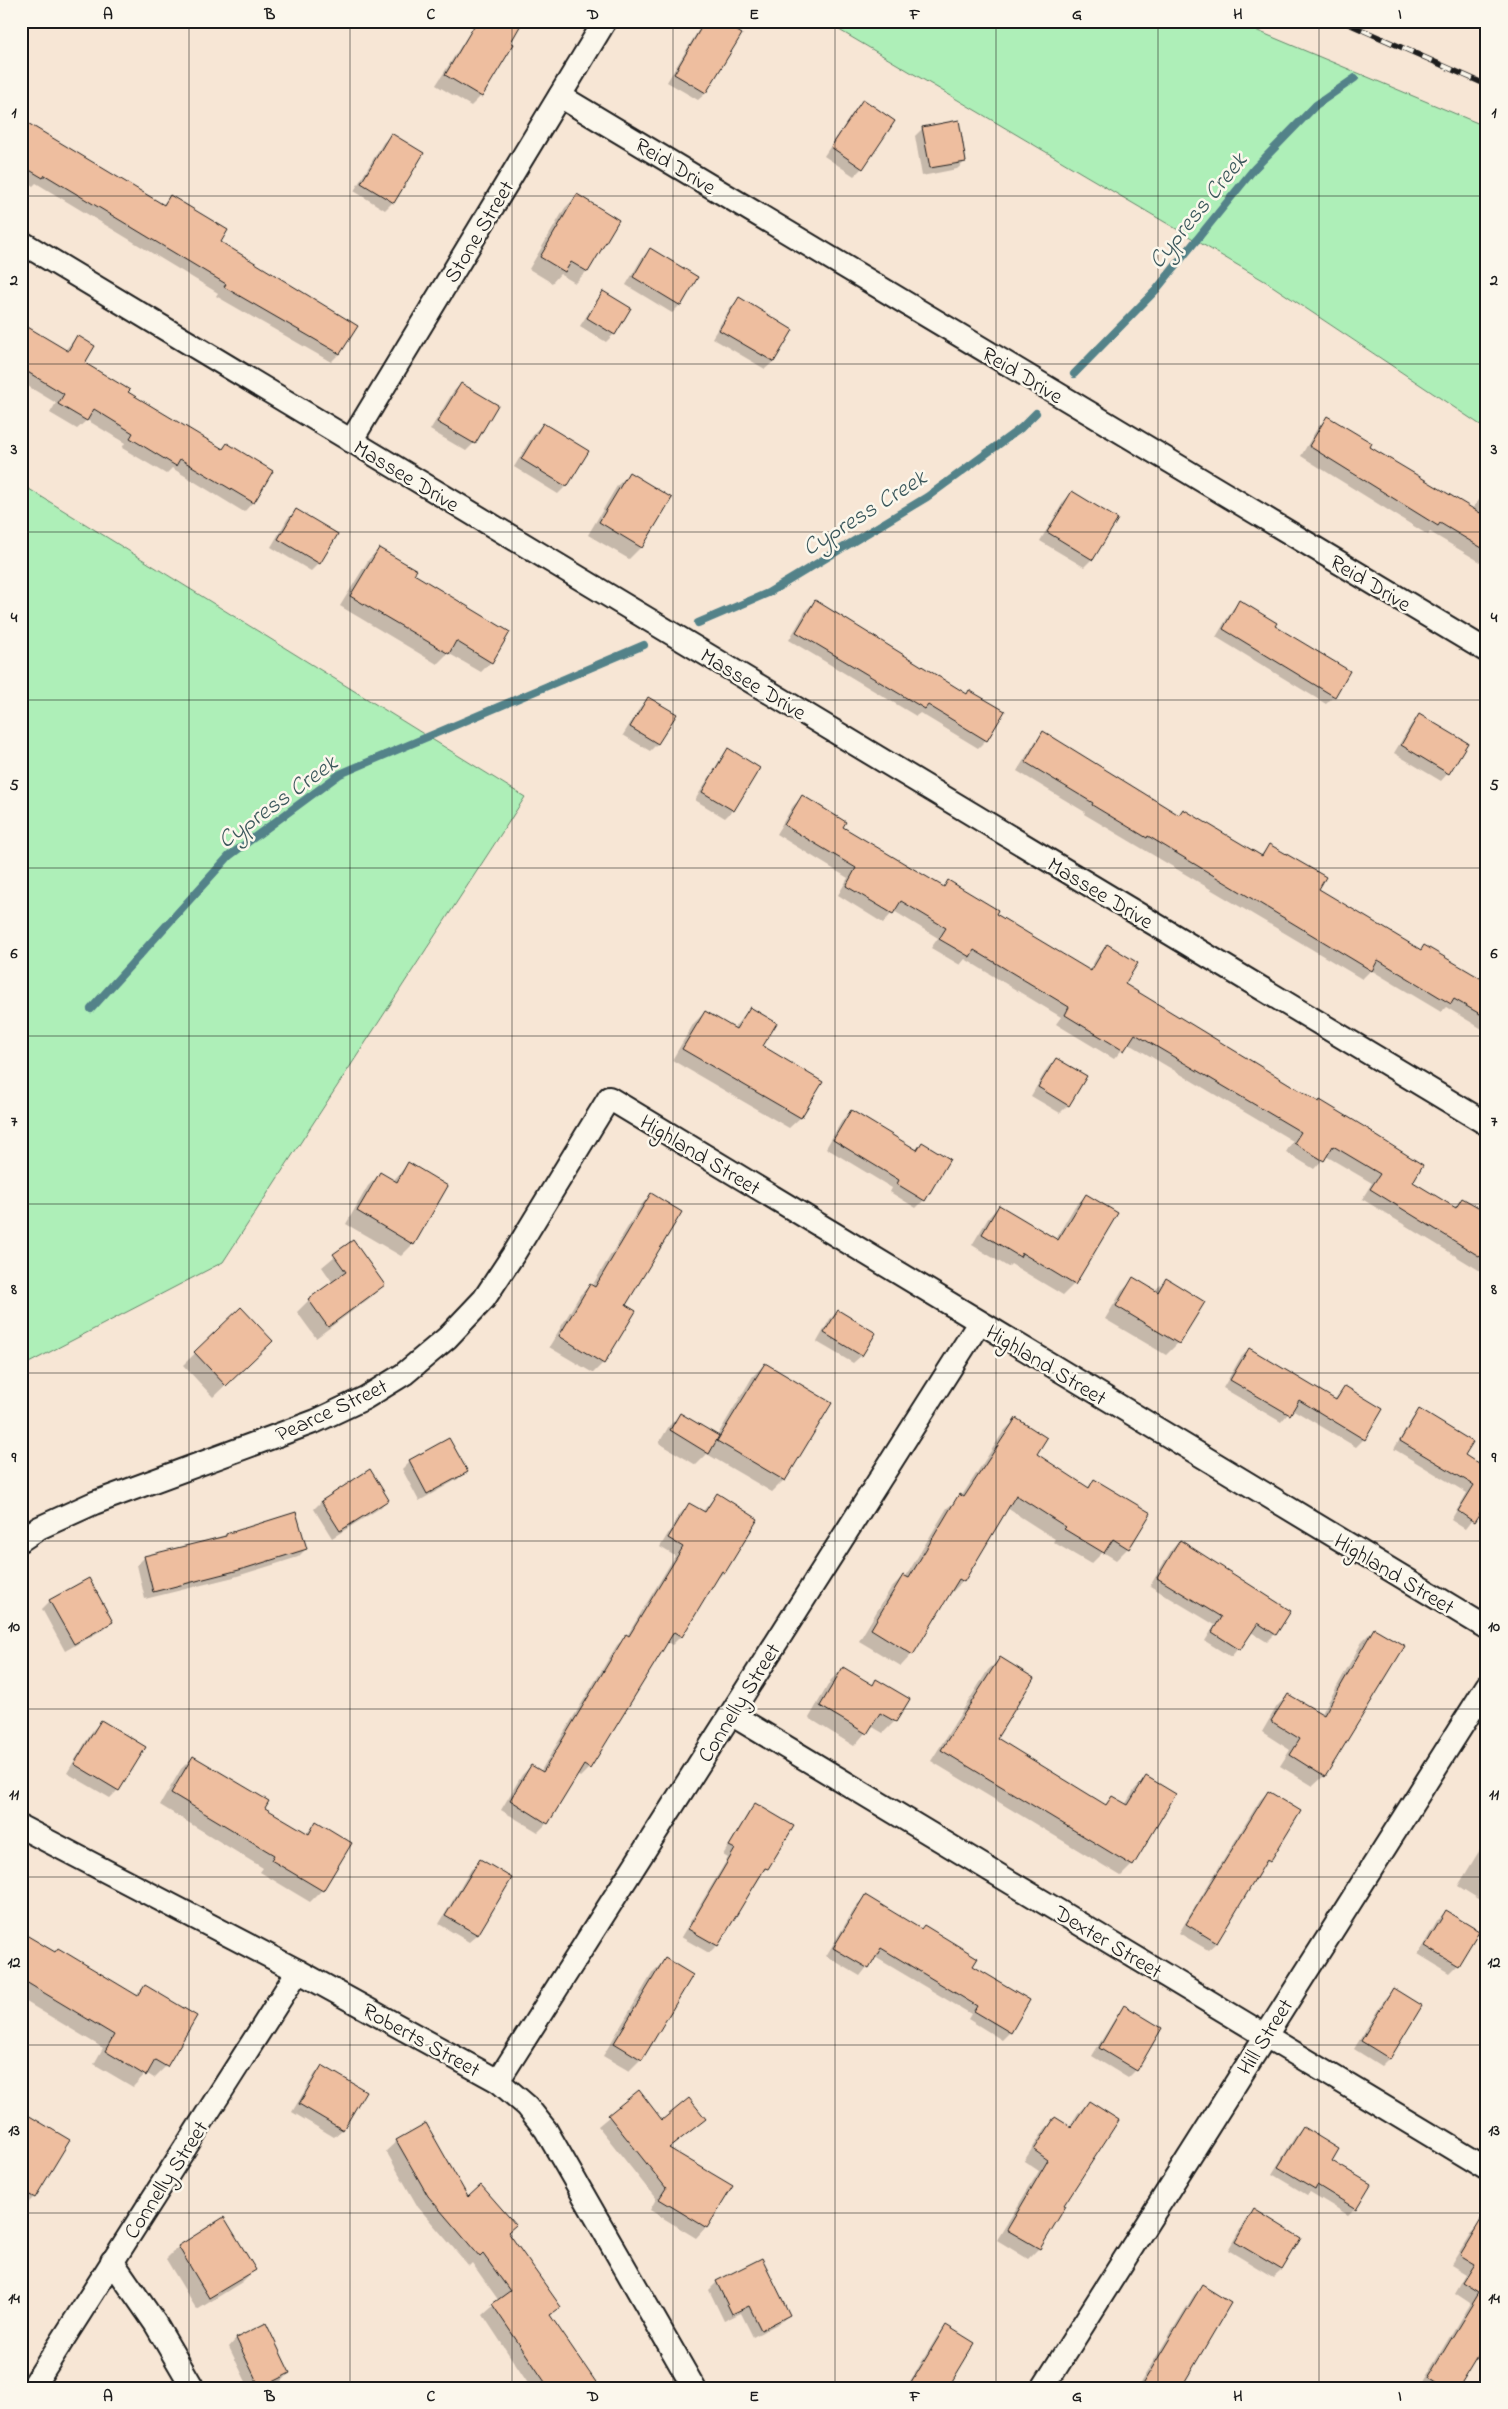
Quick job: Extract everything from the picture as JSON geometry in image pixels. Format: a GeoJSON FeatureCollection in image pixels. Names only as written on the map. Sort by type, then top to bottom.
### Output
{"type":"FeatureCollection","features":[{"type":"Feature","properties":{"kind":"street","name":"Stone Street"},"geometry":{"type":"LineString","coordinates":[[351,441],[605,21]]}},
{"type":"Feature","properties":{"kind":"street","name":"Reid Drive"},"geometry":{"type":"LineString","coordinates":[[560,96],[1487,651]]}},
{"type":"Feature","properties":{"kind":"street","name":"Massee Drive"},"geometry":{"type":"LineString","coordinates":[[21,242],[1487,1124]]}},
{"type":"Feature","properties":{"kind":"street","name":"Highland Street"},"geometry":{"type":"LineString","coordinates":[[609,1098],[1487,1628]]}},
{"type":"Feature","properties":{"kind":"street","name":"Pearce Street"},"geometry":{"type":"LineString","coordinates":[[21,1540],[39,1528],[94,1503],[316,1421],[365,1398],[404,1374],[447,1338],[484,1298],[515,1252],[609,1098]]}},
{"type":"Feature","properties":{"kind":"street","name":"Connelly Street"},"geometry":{"type":"LineString","coordinates":[[498,2081],[979,1323]]}},
{"type":"Feature","properties":{"kind":"street","name":"Hill Street"},"geometry":{"type":"LineString","coordinates":[[1043,2388],[1487,1686]]}},
{"type":"Feature","properties":{"kind":"street","name":"Dexter Street"},"geometry":{"type":"LineString","coordinates":[[731,1714],[1487,2169]]}},
{"type":"Feature","properties":{"kind":"street","name":"Roberts Street"},"geometry":{"type":"LineString","coordinates":[[21,1827],[298,1971],[498,2081],[527,2106],[546,2130],[694,2388]]}},
{"type":"Feature","properties":{"kind":"street","name":"Connelly Street"},"geometry":{"type":"LineString","coordinates":[[32,2388],[298,1971]]}},
{"type":"Feature","properties":{"kind":"street"},"geometry":{"type":"LineString","coordinates":[[112,2261],[155,2323],[194,2388]]}},
{"type":"Feature","properties":{"kind":"green space"},"geometry":{"type":"Polygon","coordinates":[[[824,21],[1234,21],[1487,127],[1487,425],[1485,428],[1268,283],[824,21]]]}},
{"type":"Feature","properties":{"kind":"green space"},"geometry":{"type":"Polygon","coordinates":[[[21,484],[525,797],[223,1262],[21,1367],[21,484]]]}},
{"type":"Feature","properties":{"kind":"building"},"geometry":{"type":"Polygon","coordinates":[[[477,21],[523,21],[511,42],[514,44],[482,97],[445,75],[477,21]]]}},
{"type":"Feature","properties":{"kind":"building"},"geometry":{"type":"Polygon","coordinates":[[[705,21],[721,21],[742,34],[706,93],[674,74],[705,21]]]}},
{"type":"Feature","properties":{"kind":"building"},"geometry":{"type":"Polygon","coordinates":[[[863,99],[895,121],[863,169],[831,147],[863,99]]]}},
{"type":"Feature","properties":{"kind":"building"},"geometry":{"type":"Polygon","coordinates":[[[21,119],[164,205],[170,195],[228,230],[221,242],[358,326],[340,354],[224,287],[226,284],[45,175],[43,178],[21,165],[21,119]]]}},
{"type":"Feature","properties":{"kind":"building"},"geometry":{"type":"Polygon","coordinates":[[[959,120],[966,162],[930,168],[922,127],[959,120]]]}},
{"type":"Feature","properties":{"kind":"building"},"geometry":{"type":"Polygon","coordinates":[[[391,133],[424,153],[394,203],[361,183],[391,133]]]}},
{"type":"Feature","properties":{"kind":"building"},"geometry":{"type":"Polygon","coordinates":[[[577,194],[619,220],[588,272],[571,262],[565,272],[540,257],[577,194]]]}},
{"type":"Feature","properties":{"kind":"building"},"geometry":{"type":"Polygon","coordinates":[[[650,248],[698,277],[681,306],[633,277],[650,248]]]}},
{"type":"Feature","properties":{"kind":"building"},"geometry":{"type":"Polygon","coordinates":[[[603,291],[631,308],[615,335],[587,318],[603,291]]]}},
{"type":"Feature","properties":{"kind":"building"},"geometry":{"type":"Polygon","coordinates":[[[739,297],[793,330],[774,362],[719,330],[739,297]]]}},
{"type":"Feature","properties":{"kind":"building"},"geometry":{"type":"Polygon","coordinates":[[[21,323],[68,351],[77,335],[95,346],[85,363],[130,390],[128,392],[223,449],[227,443],[273,471],[254,503],[180,459],[176,466],[130,438],[133,433],[94,409],[87,421],[58,404],[64,394],[21,368],[21,323]]]}},
{"type":"Feature","properties":{"kind":"building"},"geometry":{"type":"Polygon","coordinates":[[[461,383],[498,405],[475,444],[437,422],[461,383]]]}},
{"type":"Feature","properties":{"kind":"building"},"geometry":{"type":"Polygon","coordinates":[[[1327,416],[1372,443],[1370,447],[1487,517],[1487,551],[1440,523],[1438,526],[1309,446],[1327,416]]]}},
{"type":"Feature","properties":{"kind":"building"},"geometry":{"type":"Polygon","coordinates":[[[543,423],[589,451],[567,487],[521,459],[543,423]]]}},
{"type":"Feature","properties":{"kind":"building"},"geometry":{"type":"Polygon","coordinates":[[[629,472],[672,498],[642,548],[599,522],[629,472]]]}},
{"type":"Feature","properties":{"kind":"building"},"geometry":{"type":"Polygon","coordinates":[[[1072,491],[1118,519],[1093,560],[1047,532],[1072,491]]]}},
{"type":"Feature","properties":{"kind":"building"},"geometry":{"type":"Polygon","coordinates":[[[296,509],[338,534],[320,564],[278,539],[296,509]]]}},
{"type":"Feature","properties":{"kind":"building"},"geometry":{"type":"Polygon","coordinates":[[[379,548],[417,570],[414,574],[510,632],[492,663],[456,641],[449,654],[350,596],[379,548]]]}},
{"type":"Feature","properties":{"kind":"building"},"geometry":{"type":"Polygon","coordinates":[[[815,600],[967,694],[969,690],[1005,711],[987,741],[928,705],[925,709],[796,632],[815,600]]]}},
{"type":"Feature","properties":{"kind":"building"},"geometry":{"type":"Polygon","coordinates":[[[1239,600],[1277,623],[1275,626],[1350,671],[1335,697],[1223,629],[1239,600]]]}},
{"type":"Feature","properties":{"kind":"building"},"geometry":{"type":"Polygon","coordinates":[[[648,697],[677,714],[658,744],[630,727],[648,697]]]}},
{"type":"Feature","properties":{"kind":"building"},"geometry":{"type":"Polygon","coordinates":[[[1419,714],[1468,743],[1449,774],[1401,745],[1419,714]]]}},
{"type":"Feature","properties":{"kind":"building"},"geometry":{"type":"Polygon","coordinates":[[[1043,731],[1179,815],[1183,809],[1262,856],[1269,844],[1326,877],[1319,889],[1421,950],[1424,945],[1487,982],[1487,1018],[1454,999],[1451,1004],[1378,960],[1372,971],[1148,836],[1147,838],[1092,805],[1093,803],[1025,762],[1043,731]]]}},
{"type":"Feature","properties":{"kind":"building"},"geometry":{"type":"Polygon","coordinates":[[[728,748],[760,768],[734,811],[702,792],[728,748]]]}},
{"type":"Feature","properties":{"kind":"building"},"geometry":{"type":"Polygon","coordinates":[[[802,795],[846,822],[843,827],[944,887],[948,880],[998,910],[996,914],[1091,971],[1107,944],[1138,963],[1125,984],[1319,1102],[1320,1100],[1373,1132],[1423,1165],[1413,1182],[1456,1208],[1462,1198],[1487,1212],[1487,1261],[1370,1189],[1380,1174],[1333,1146],[1324,1161],[1294,1143],[1301,1132],[1135,1034],[1124,1051],[1065,1015],[1069,1007],[974,950],[970,957],[939,939],[946,928],[901,901],[893,914],[846,886],[856,868],[784,825],[802,795]]]}},
{"type":"Feature","properties":{"kind":"building"},"geometry":{"type":"Polygon","coordinates":[[[750,1007],[777,1023],[763,1046],[823,1082],[801,1118],[682,1049],[705,1011],[736,1029],[750,1007]]]}},
{"type":"Feature","properties":{"kind":"building"},"geometry":{"type":"Polygon","coordinates":[[[1056,1058],[1087,1076],[1069,1106],[1038,1087],[1056,1058]]]}},
{"type":"Feature","properties":{"kind":"building"},"geometry":{"type":"Polygon","coordinates":[[[851,1110],[917,1150],[922,1142],[950,1159],[925,1201],[897,1184],[899,1180],[833,1140],[851,1110]]]}},
{"type":"Feature","properties":{"kind":"building"},"geometry":{"type":"Polygon","coordinates":[[[408,1162],[448,1186],[414,1245],[357,1211],[380,1172],[397,1182],[408,1162]]]}},
{"type":"Feature","properties":{"kind":"building"},"geometry":{"type":"Polygon","coordinates":[[[651,1193],[682,1212],[626,1305],[636,1311],[604,1364],[559,1336],[590,1284],[595,1287],[651,1193]]]}},
{"type":"Feature","properties":{"kind":"building"},"geometry":{"type":"Polygon","coordinates":[[[1086,1194],[1118,1213],[1075,1285],[1022,1253],[1020,1257],[982,1234],[999,1205],[1058,1240],[1086,1194]]]}},
{"type":"Feature","properties":{"kind":"building"},"geometry":{"type":"Polygon","coordinates":[[[353,1240],[385,1285],[328,1327],[308,1299],[346,1272],[333,1254],[353,1240]]]}},
{"type":"Feature","properties":{"kind":"building"},"geometry":{"type":"Polygon","coordinates":[[[1133,1277],[1158,1292],[1166,1278],[1205,1302],[1179,1344],[1116,1306],[1133,1277]]]}},
{"type":"Feature","properties":{"kind":"building"},"geometry":{"type":"Polygon","coordinates":[[[241,1307],[273,1341],[226,1386],[194,1352],[241,1307]]]}},
{"type":"Feature","properties":{"kind":"building"},"geometry":{"type":"Polygon","coordinates":[[[838,1310],[876,1333],[862,1356],[824,1333],[838,1310]]]}},
{"type":"Feature","properties":{"kind":"building"},"geometry":{"type":"Polygon","coordinates":[[[1249,1348],[1336,1400],[1345,1386],[1383,1409],[1365,1440],[1299,1400],[1290,1415],[1230,1380],[1249,1348]]]}},
{"type":"Feature","properties":{"kind":"building"},"geometry":{"type":"Polygon","coordinates":[[[765,1363],[832,1403],[785,1481],[717,1441],[765,1363]]]}},
{"type":"Feature","properties":{"kind":"building"},"geometry":{"type":"Polygon","coordinates":[[[1419,1409],[1473,1442],[1465,1455],[1485,1468],[1487,1465],[1487,1502],[1474,1522],[1458,1511],[1474,1485],[1400,1441],[1419,1409]]]}},
{"type":"Feature","properties":{"kind":"building"},"geometry":{"type":"Polygon","coordinates":[[[680,1413],[719,1436],[709,1454],[670,1430],[680,1413]]]}},
{"type":"Feature","properties":{"kind":"building"},"geometry":{"type":"Polygon","coordinates":[[[1016,1418],[1047,1438],[1037,1454],[1089,1488],[1094,1479],[1151,1513],[1129,1549],[1113,1539],[1104,1553],[1064,1529],[1066,1527],[1016,1495],[964,1582],[959,1579],[913,1655],[871,1629],[903,1575],[909,1578],[959,1494],[964,1497],[1016,1418]]]}},
{"type":"Feature","properties":{"kind":"building"},"geometry":{"type":"Polygon","coordinates":[[[449,1438],[468,1472],[427,1494],[409,1460],[449,1438]]]}},
{"type":"Feature","properties":{"kind":"building"},"geometry":{"type":"Polygon","coordinates":[[[370,1469],[389,1500],[340,1531],[321,1501],[370,1469]]]}},
{"type":"Feature","properties":{"kind":"building"},"geometry":{"type":"Polygon","coordinates":[[[717,1493],[758,1519],[725,1573],[722,1571],[682,1637],[674,1632],[590,1769],[584,1765],[548,1824],[510,1800],[531,1765],[543,1772],[626,1634],[629,1636],[683,1547],[668,1538],[689,1503],[705,1512],[717,1493]]]}},
{"type":"Feature","properties":{"kind":"building"},"geometry":{"type":"Polygon","coordinates":[[[296,1512],[307,1549],[243,1569],[153,1592],[144,1556],[226,1536],[226,1534],[296,1512]]]}},
{"type":"Feature","properties":{"kind":"building"},"geometry":{"type":"Polygon","coordinates":[[[1180,1540],[1291,1611],[1276,1635],[1258,1623],[1240,1650],[1212,1632],[1221,1617],[1157,1578],[1180,1540]]]}},
{"type":"Feature","properties":{"kind":"building"},"geometry":{"type":"Polygon","coordinates":[[[89,1578],[113,1622],[74,1644],[49,1600],[89,1578]]]}},
{"type":"Feature","properties":{"kind":"building"},"geometry":{"type":"Polygon","coordinates":[[[1374,1628],[1405,1646],[1325,1777],[1290,1755],[1300,1739],[1271,1721],[1288,1694],[1324,1715],[1374,1628]]]}},
{"type":"Feature","properties":{"kind":"building"},"geometry":{"type":"Polygon","coordinates":[[[1000,1657],[1034,1678],[997,1738],[1106,1805],[1112,1796],[1128,1805],[1146,1776],[1176,1794],[1133,1866],[941,1750],[1000,1657]]]}},
{"type":"Feature","properties":{"kind":"building"},"geometry":{"type":"Polygon","coordinates":[[[843,1667],[873,1685],[876,1679],[910,1699],[896,1722],[880,1713],[867,1734],[820,1706],[843,1667]]]}},
{"type":"Feature","properties":{"kind":"building"},"geometry":{"type":"Polygon","coordinates":[[[101,1720],[146,1747],[119,1791],[74,1764],[101,1720]]]}},
{"type":"Feature","properties":{"kind":"building"},"geometry":{"type":"Polygon","coordinates":[[[193,1756],[269,1801],[265,1808],[309,1834],[316,1821],[352,1843],[323,1891],[271,1860],[274,1855],[171,1793],[193,1756]]]}},
{"type":"Feature","properties":{"kind":"building"},"geometry":{"type":"Polygon","coordinates":[[[1268,1791],[1301,1811],[1270,1862],[1267,1860],[1217,1943],[1186,1924],[1268,1791]]]}},
{"type":"Feature","properties":{"kind":"building"},"geometry":{"type":"Polygon","coordinates":[[[755,1803],[794,1826],[768,1869],[765,1868],[718,1946],[688,1929],[735,1849],[729,1846],[755,1803]]]}},
{"type":"Feature","properties":{"kind":"building"},"geometry":{"type":"Polygon","coordinates":[[[480,1859],[512,1878],[478,1935],[445,1916],[480,1859]]]}},
{"type":"Feature","properties":{"kind":"building"},"geometry":{"type":"Polygon","coordinates":[[[865,1895],[921,1929],[924,1925],[978,1958],[973,1966],[1030,2000],[1011,2033],[974,2011],[977,2006],[881,1948],[869,1969],[833,1948],[865,1895]]]}},
{"type":"Feature","properties":{"kind":"building"},"geometry":{"type":"Polygon","coordinates":[[[1446,1911],[1479,1931],[1458,1966],[1425,1946],[1446,1911]]]}},
{"type":"Feature","properties":{"kind":"building"},"geometry":{"type":"Polygon","coordinates":[[[21,1932],[55,1952],[58,1948],[138,1996],[145,1985],[197,2016],[167,2067],[155,2060],[146,2076],[105,2051],[114,2035],[21,1979],[21,1932]]]}},
{"type":"Feature","properties":{"kind":"building"},"geometry":{"type":"Polygon","coordinates":[[[665,1958],[693,1975],[642,2060],[614,2043],[665,1958]]]}},
{"type":"Feature","properties":{"kind":"building"},"geometry":{"type":"Polygon","coordinates":[[[1393,1988],[1422,2006],[1390,2059],[1361,2041],[1393,1988]]]}},
{"type":"Feature","properties":{"kind":"building"},"geometry":{"type":"Polygon","coordinates":[[[1124,2005],[1162,2028],[1137,2071],[1099,2048],[1124,2005]]]}},
{"type":"Feature","properties":{"kind":"building"},"geometry":{"type":"Polygon","coordinates":[[[322,2065],[366,2091],[343,2130],[299,2104],[322,2065]]]}},
{"type":"Feature","properties":{"kind":"building"},"geometry":{"type":"Polygon","coordinates":[[[639,2090],[662,2120],[689,2098],[706,2119],[669,2148],[733,2186],[707,2228],[659,2199],[666,2188],[608,2115],[639,2090]]]}},
{"type":"Feature","properties":{"kind":"building"},"geometry":{"type":"Polygon","coordinates":[[[1089,2101],[1119,2120],[1064,2205],[1066,2206],[1040,2249],[1007,2230],[1048,2160],[1034,2150],[1055,2117],[1071,2127],[1089,2101]]]}},
{"type":"Feature","properties":{"kind":"building"},"geometry":{"type":"Polygon","coordinates":[[[21,2111],[70,2140],[35,2198],[21,2190],[21,2111]]]}},
{"type":"Feature","properties":{"kind":"building"},"geometry":{"type":"Polygon","coordinates":[[[426,2123],[468,2197],[481,2185],[516,2225],[508,2232],[561,2307],[550,2315],[600,2388],[549,2388],[492,2304],[510,2291],[483,2254],[480,2257],[428,2196],[396,2140],[426,2123]]]}},
{"type":"Feature","properties":{"kind":"building"},"geometry":{"type":"Polygon","coordinates":[[[1303,2127],[1339,2149],[1332,2161],[1371,2184],[1356,2209],[1317,2185],[1315,2189],[1278,2167],[1303,2127]]]}},
{"type":"Feature","properties":{"kind":"building"},"geometry":{"type":"Polygon","coordinates":[[[1254,2209],[1301,2238],[1282,2270],[1235,2242],[1254,2209]]]}},
{"type":"Feature","properties":{"kind":"building"},"geometry":{"type":"Polygon","coordinates":[[[1487,2210],[1487,2342],[1459,2388],[1441,2388],[1427,2379],[1479,2293],[1463,2283],[1475,2264],[1460,2255],[1487,2210]]]}},
{"type":"Feature","properties":{"kind":"building"},"geometry":{"type":"Polygon","coordinates":[[[224,2217],[256,2270],[209,2298],[178,2246],[224,2217]]]}},
{"type":"Feature","properties":{"kind":"building"},"geometry":{"type":"Polygon","coordinates":[[[762,2258],[790,2315],[761,2330],[749,2306],[732,2314],[716,2281],[762,2258]]]}},
{"type":"Feature","properties":{"kind":"building"},"geometry":{"type":"Polygon","coordinates":[[[1202,2285],[1231,2303],[1181,2388],[1140,2388],[1202,2285]]]}},
{"type":"Feature","properties":{"kind":"building"},"geometry":{"type":"Polygon","coordinates":[[[266,2323],[290,2373],[260,2388],[236,2338],[266,2323]]]}},
{"type":"Feature","properties":{"kind":"building"},"geometry":{"type":"Polygon","coordinates":[[[946,2325],[975,2343],[948,2388],[908,2388],[946,2325]]]}},
{"type":"Feature","properties":{"kind":"waterway","name":"Cypress Creek"},"geometry":{"type":"LineString","coordinates":[[1074,374],[1156,290],[1254,169],[1316,105],[1355,78]]}},
{"type":"Feature","properties":{"kind":"waterway","name":"Cypress Creek"},"geometry":{"type":"LineString","coordinates":[[698,623],[768,593],[927,497],[1021,428],[1036,413]]}},
{"type":"Feature","properties":{"kind":"waterway","name":"Cypress Creek"},"geometry":{"type":"LineString","coordinates":[[91,1009],[229,856],[340,774],[644,645]]}},
{"type":"Feature","properties":{"kind":"railway"},"geometry":{"type":"LineString","coordinates":[[1342,21],[1487,85]]}}]}
